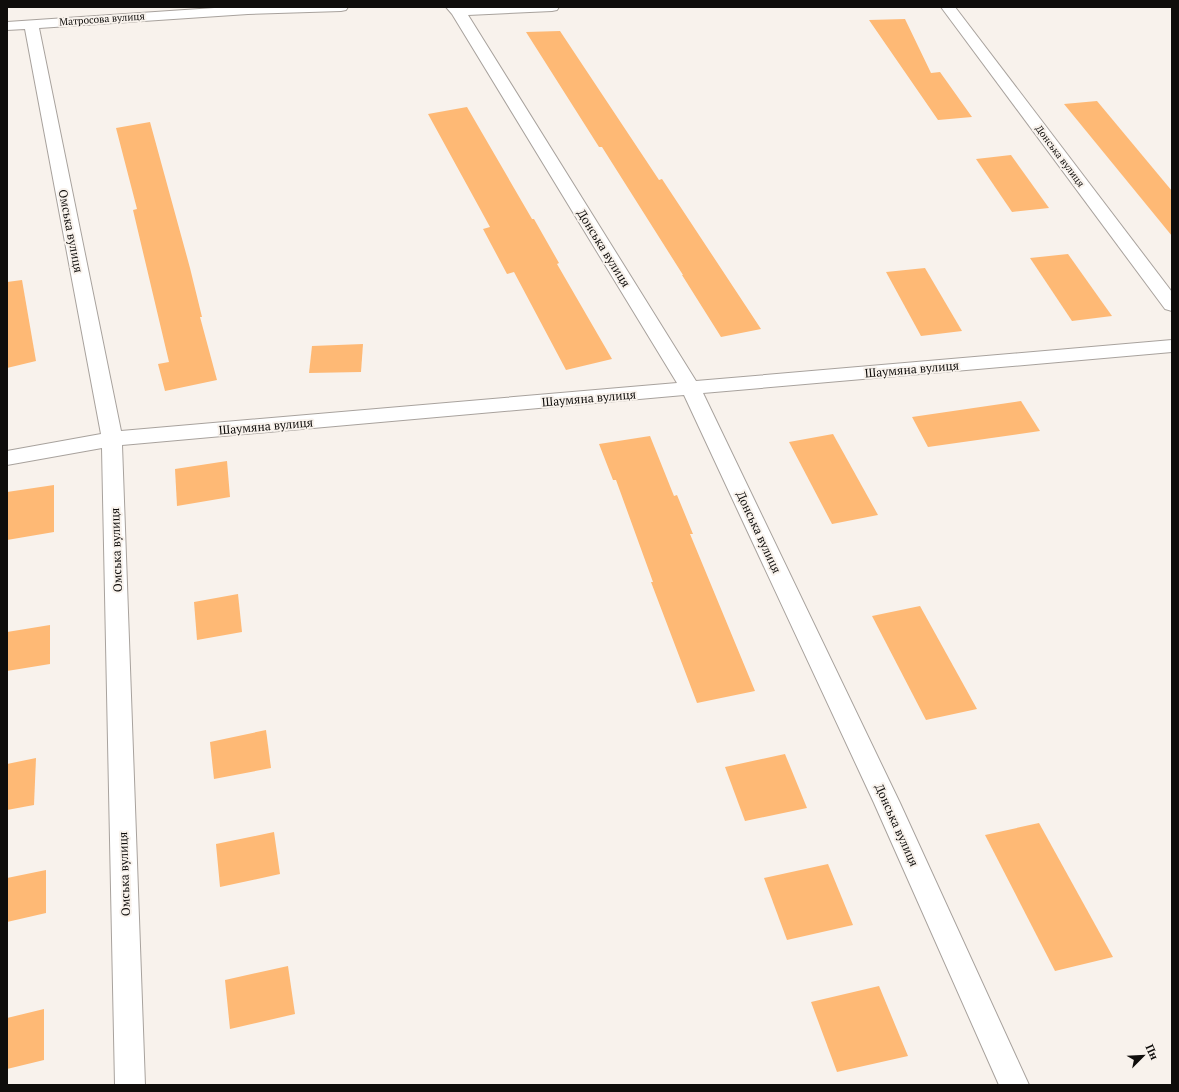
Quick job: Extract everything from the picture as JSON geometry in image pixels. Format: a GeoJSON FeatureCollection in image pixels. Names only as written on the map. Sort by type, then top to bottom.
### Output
{"type":"FeatureCollection","features":[{"type":"Feature","properties":{"kind":"street","name":"Матросова вулиця"},"geometry":{"type":"LineString","coordinates":[[7,26],[248,10],[341,7]]}},
{"type":"Feature","properties":{"kind":"street"},"geometry":{"type":"LineString","coordinates":[[456,9],[552,7]]}},
{"type":"Feature","properties":{"kind":"street","name":"Донська вулиця"},"geometry":{"type":"LineString","coordinates":[[948,7],[1172,305]]}},
{"type":"Feature","properties":{"kind":"street","name":"Донська вулиця"},"geometry":{"type":"LineString","coordinates":[[456,9],[691,389],[888,803],[1014,1085]]}},
{"type":"Feature","properties":{"kind":"street","name":"Омська вулиця"},"geometry":{"type":"LineString","coordinates":[[31,24],[112,440],[130,1085]]}},
{"type":"Feature","properties":{"kind":"street","name":"Шаумяна вулиця"},"geometry":{"type":"LineString","coordinates":[[7,458],[112,440],[1172,346]]}},
{"type":"Feature","properties":{"kind":"building"},"geometry":{"type":"Polygon","coordinates":[[[905,19],[931,73],[940,72],[972,117],[938,120],[869,20],[905,19]]]}},
{"type":"Feature","properties":{"kind":"building"},"geometry":{"type":"Polygon","coordinates":[[[560,31],[659,180],[662,179],[761,329],[721,337],[602,147],[599,147],[526,32],[560,31]]]}},
{"type":"Feature","properties":{"kind":"building"},"geometry":{"type":"Polygon","coordinates":[[[1097,101],[1172,191],[1172,236],[1064,104],[1097,101]]]}},
{"type":"Feature","properties":{"kind":"building"},"geometry":{"type":"Polygon","coordinates":[[[467,107],[532,219],[534,219],[559,263],[557,264],[612,359],[566,370],[514,272],[507,274],[483,229],[490,227],[428,114],[467,107]]]}},
{"type":"Feature","properties":{"kind":"building"},"geometry":{"type":"Polygon","coordinates":[[[150,122],[190,268],[202,317],[200,317],[217,380],[165,391],[158,364],[169,362],[133,210],[137,209],[116,128],[150,122]]]}},
{"type":"Feature","properties":{"kind":"building"},"geometry":{"type":"Polygon","coordinates":[[[1011,155],[1049,208],[1012,212],[976,159],[1011,155]]]}},
{"type":"Feature","properties":{"kind":"building"},"geometry":{"type":"Polygon","coordinates":[[[1068,254],[1112,316],[1072,321],[1030,258],[1068,254]]]}},
{"type":"Feature","properties":{"kind":"building"},"geometry":{"type":"Polygon","coordinates":[[[925,268],[962,331],[921,336],[886,272],[925,268]]]}},
{"type":"Feature","properties":{"kind":"building"},"geometry":{"type":"Polygon","coordinates":[[[22,280],[36,361],[7,368],[7,282],[22,280]]]}},
{"type":"Feature","properties":{"kind":"building"},"geometry":{"type":"Polygon","coordinates":[[[363,344],[361,372],[309,373],[312,346],[363,344]]]}},
{"type":"Feature","properties":{"kind":"building"},"geometry":{"type":"Polygon","coordinates":[[[1021,401],[1040,431],[928,447],[912,417],[1021,401]]]}},
{"type":"Feature","properties":{"kind":"building"},"geometry":{"type":"Polygon","coordinates":[[[833,434],[878,515],[832,524],[789,442],[833,434]]]}},
{"type":"Feature","properties":{"kind":"building"},"geometry":{"type":"Polygon","coordinates":[[[650,436],[674,496],[677,495],[693,534],[690,534],[755,691],[697,703],[651,582],[653,582],[616,480],[613,480],[599,444],[650,436]]]}},
{"type":"Feature","properties":{"kind":"building"},"geometry":{"type":"Polygon","coordinates":[[[227,461],[230,497],[177,506],[175,469],[227,461]]]}},
{"type":"Feature","properties":{"kind":"building"},"geometry":{"type":"Polygon","coordinates":[[[54,485],[54,532],[7,540],[7,492],[54,485]]]}},
{"type":"Feature","properties":{"kind":"building"},"geometry":{"type":"Polygon","coordinates":[[[238,594],[242,632],[197,640],[194,602],[238,594]]]}},
{"type":"Feature","properties":{"kind":"building"},"geometry":{"type":"Polygon","coordinates":[[[920,606],[977,709],[926,720],[872,616],[920,606]]]}},
{"type":"Feature","properties":{"kind":"building"},"geometry":{"type":"Polygon","coordinates":[[[50,625],[50,664],[7,671],[7,632],[50,625]]]}},
{"type":"Feature","properties":{"kind":"building"},"geometry":{"type":"Polygon","coordinates":[[[266,730],[271,768],[214,779],[210,742],[266,730]]]}},
{"type":"Feature","properties":{"kind":"building"},"geometry":{"type":"Polygon","coordinates":[[[785,754],[807,808],[745,821],[725,767],[785,754]]]}},
{"type":"Feature","properties":{"kind":"building"},"geometry":{"type":"Polygon","coordinates":[[[36,758],[34,805],[7,810],[7,764],[36,758]]]}},
{"type":"Feature","properties":{"kind":"building"},"geometry":{"type":"Polygon","coordinates":[[[1039,823],[1113,957],[1055,971],[985,835],[1039,823]]]}},
{"type":"Feature","properties":{"kind":"building"},"geometry":{"type":"Polygon","coordinates":[[[274,832],[280,874],[220,887],[216,844],[274,832]]]}},
{"type":"Feature","properties":{"kind":"building"},"geometry":{"type":"Polygon","coordinates":[[[828,864],[853,925],[787,940],[764,878],[828,864]]]}},
{"type":"Feature","properties":{"kind":"building"},"geometry":{"type":"Polygon","coordinates":[[[46,870],[46,913],[7,922],[7,878],[46,870]]]}},
{"type":"Feature","properties":{"kind":"building"},"geometry":{"type":"Polygon","coordinates":[[[288,966],[295,1014],[230,1029],[225,980],[288,966]]]}},
{"type":"Feature","properties":{"kind":"building"},"geometry":{"type":"Polygon","coordinates":[[[879,986],[908,1056],[837,1072],[811,1002],[879,986]]]}},
{"type":"Feature","properties":{"kind":"building"},"geometry":{"type":"Polygon","coordinates":[[[44,1009],[44,1060],[7,1069],[7,1018],[44,1009]]]}}]}
